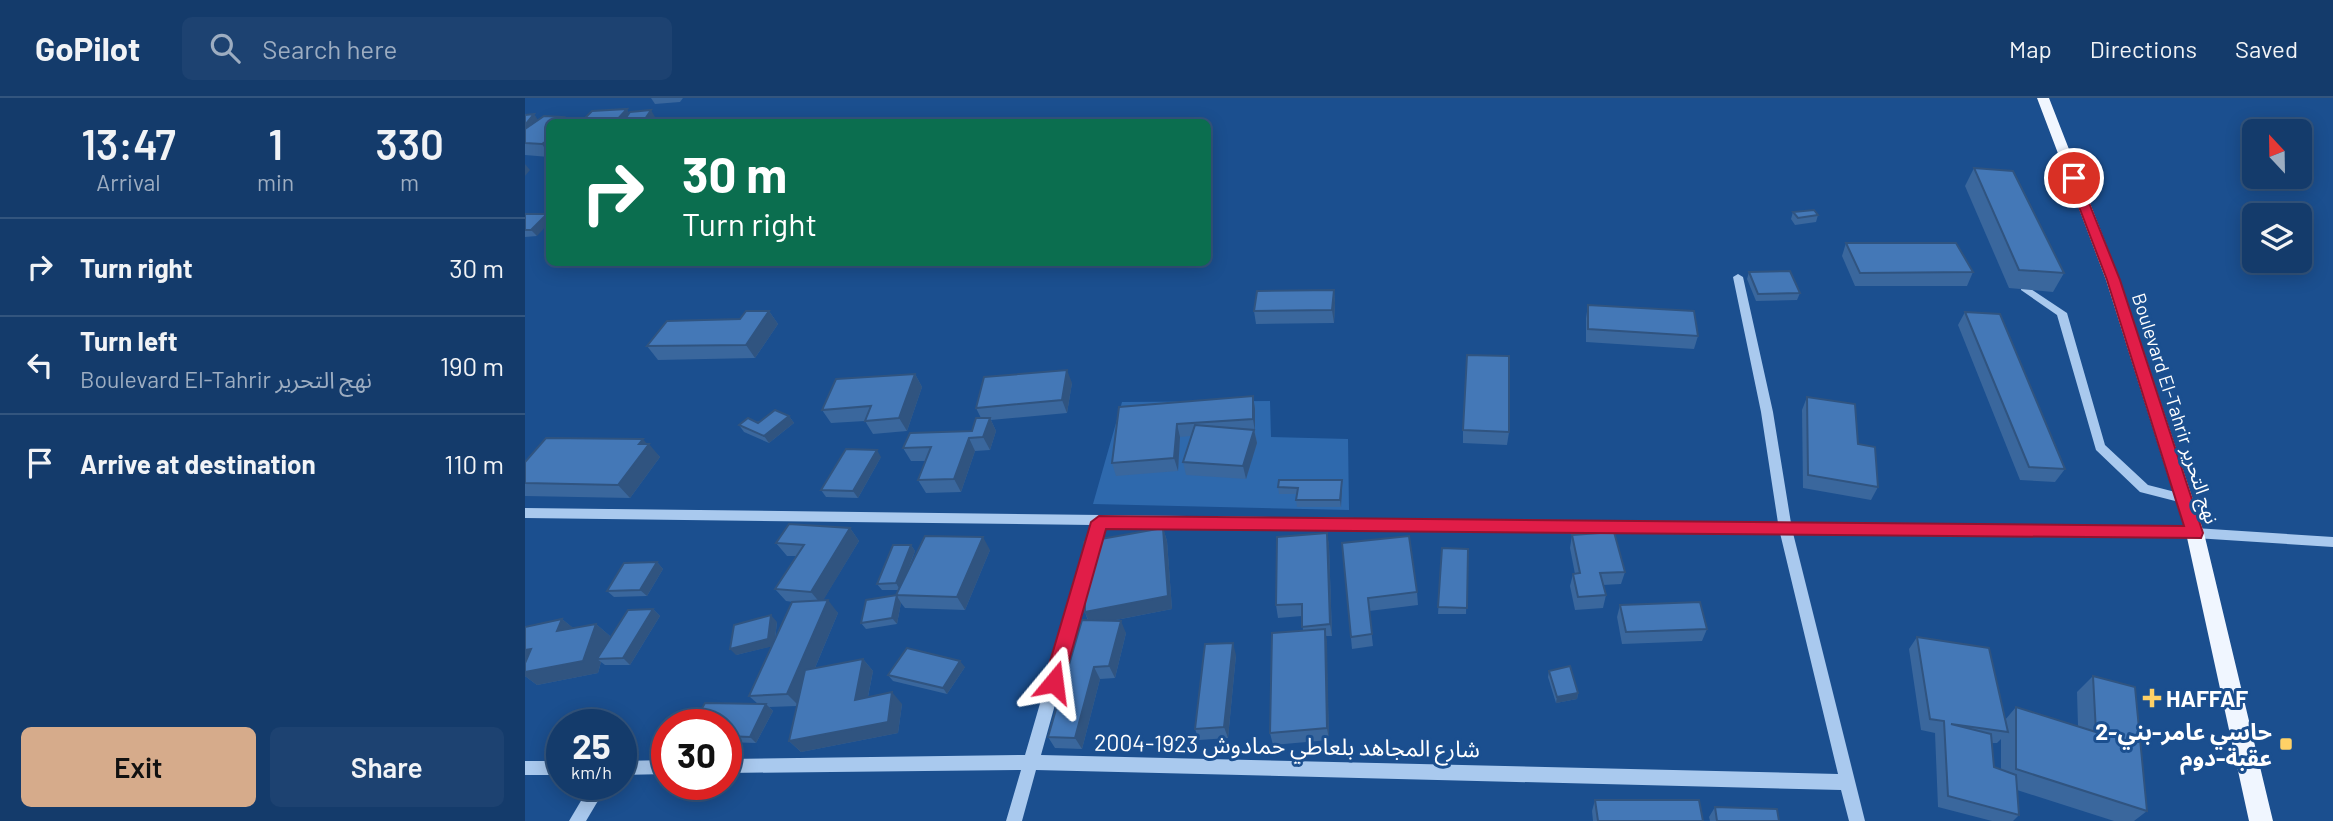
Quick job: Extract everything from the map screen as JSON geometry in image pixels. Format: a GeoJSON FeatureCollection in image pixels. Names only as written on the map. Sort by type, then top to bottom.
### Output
{"type":"FeatureCollection","features":[{"type":"Feature","properties":{"kind":"main road","name":"Boulevard El-Tahrir نهج التحرير"},"geometry":{"type":"LineString","coordinates":[[2042,99],[2113,280],[2195,533],[2261,821]]}},
{"type":"Feature","properties":{"kind":"street"},"geometry":{"type":"LineString","coordinates":[[1738,277],[1767,412],[1784,527],[1857,821]]}},
{"type":"Feature","properties":{"kind":"street"},"geometry":{"type":"LineString","coordinates":[[2025,288],[2062,313],[2100,447],[2144,489],[2183,498]]}},
{"type":"Feature","properties":{"kind":"street"},"geometry":{"type":"LineString","coordinates":[[525,513],[1099,522],[2195,533],[2333,542]]}},
{"type":"Feature","properties":{"kind":"street"},"geometry":{"type":"LineString","coordinates":[[1014,821],[1099,522]]}},
{"type":"Feature","properties":{"kind":"street","name":"شارع المجاهد بلعاطي حمادوش 1923-2004"},"geometry":{"type":"LineString","coordinates":[[742,766],[1031,762],[1846,782]]}},
{"type":"Feature","properties":{"kind":"street"},"geometry":{"type":"LineString","coordinates":[[525,768],[546,768]]}},
{"type":"Feature","properties":{"kind":"street"},"geometry":{"type":"LineString","coordinates":[[577,821],[590,800]]}},
{"type":"Feature","properties":{"kind":"shaded area"},"geometry":{"type":"Polygon","coordinates":[[[1270,401],[1271,437],[1348,439],[1349,510],[1093,504],[1122,402],[1270,401]]]}},
{"type":"Feature","properties":{"kind":"building"},"geometry":{"type":"Polygon","coordinates":[[[627,109],[618,119],[584,119],[592,111],[627,109]]]}},
{"type":"Feature","properties":{"kind":"building"},"geometry":{"type":"Polygon","coordinates":[[[651,110],[645,119],[625,119],[630,112],[651,110]]]}},
{"type":"Feature","properties":{"kind":"building"},"geometry":{"type":"Polygon","coordinates":[[[534,114],[525,125],[525,115],[534,114]]]}},
{"type":"Feature","properties":{"kind":"building"},"geometry":{"type":"Polygon","coordinates":[[[544,116],[563,117],[546,119],[546,141],[542,144],[525,143],[525,129],[544,116]]]}},
{"type":"Feature","properties":{"kind":"building"},"geometry":{"type":"Polygon","coordinates":[[[1974,168],[2013,171],[2064,273],[2019,270],[1974,168]]]}},
{"type":"Feature","properties":{"kind":"building"},"geometry":{"type":"Polygon","coordinates":[[[1814,210],[1818,215],[1798,218],[1793,212],[1814,210]]]}},
{"type":"Feature","properties":{"kind":"building"},"geometry":{"type":"Polygon","coordinates":[[[525,214],[546,214],[531,230],[525,230],[525,214]]]}},
{"type":"Feature","properties":{"kind":"building"},"geometry":{"type":"Polygon","coordinates":[[[1846,243],[1956,243],[1973,272],[1860,273],[1846,243]]]}},
{"type":"Feature","properties":{"kind":"building"},"geometry":{"type":"Polygon","coordinates":[[[1790,271],[1800,293],[1758,294],[1749,272],[1790,271]]]}},
{"type":"Feature","properties":{"kind":"building"},"geometry":{"type":"Polygon","coordinates":[[[1334,290],[1332,310],[1254,311],[1257,291],[1334,290]]]}},
{"type":"Feature","properties":{"kind":"building"},"geometry":{"type":"Polygon","coordinates":[[[1588,305],[1694,311],[1698,336],[1588,329],[1588,305]]]}},
{"type":"Feature","properties":{"kind":"building"},"geometry":{"type":"Polygon","coordinates":[[[746,311],[769,311],[746,345],[647,346],[667,321],[740,319],[746,311]]]}},
{"type":"Feature","properties":{"kind":"building"},"geometry":{"type":"Polygon","coordinates":[[[1965,312],[2000,314],[2065,469],[2029,467],[1965,312]]]}},
{"type":"Feature","properties":{"kind":"building"},"geometry":{"type":"Polygon","coordinates":[[[1467,355],[1509,356],[1509,432],[1463,430],[1467,355]]]}},
{"type":"Feature","properties":{"kind":"building"},"geometry":{"type":"Polygon","coordinates":[[[1067,370],[1062,400],[976,408],[984,377],[1067,370]]]}},
{"type":"Feature","properties":{"kind":"building"},"geometry":{"type":"Polygon","coordinates":[[[915,374],[899,418],[865,421],[871,406],[822,410],[836,379],[915,374]]]}},
{"type":"Feature","properties":{"kind":"building"},"geometry":{"type":"Polygon","coordinates":[[[1253,396],[1253,419],[1177,424],[1174,458],[1112,463],[1119,407],[1253,396]]]}},
{"type":"Feature","properties":{"kind":"building"},"geometry":{"type":"Polygon","coordinates":[[[1807,397],[1855,404],[1858,444],[1875,447],[1878,487],[1808,475],[1807,397]]]}},
{"type":"Feature","properties":{"kind":"building"},"geometry":{"type":"Polygon","coordinates":[[[775,410],[789,416],[764,436],[739,425],[748,418],[758,423],[775,410]]]}},
{"type":"Feature","properties":{"kind":"building"},"geometry":{"type":"Polygon","coordinates":[[[976,418],[990,418],[983,437],[969,438],[954,479],[918,480],[931,447],[903,448],[910,433],[972,431],[976,418]]]}},
{"type":"Feature","properties":{"kind":"building"},"geometry":{"type":"Polygon","coordinates":[[[1195,425],[1254,430],[1243,466],[1183,462],[1195,425]]]}},
{"type":"Feature","properties":{"kind":"building"},"geometry":{"type":"Polygon","coordinates":[[[546,438],[643,439],[639,444],[649,444],[618,485],[525,483],[525,462],[546,438]]]}},
{"type":"Feature","properties":{"kind":"building"},"geometry":{"type":"Polygon","coordinates":[[[846,449],[877,450],[853,491],[821,490],[846,449]]]}},
{"type":"Feature","properties":{"kind":"building"},"geometry":{"type":"Polygon","coordinates":[[[1279,480],[1342,480],[1340,500],[1296,500],[1298,488],[1278,487],[1279,480]]]}},
{"type":"Feature","properties":{"kind":"building"},"geometry":{"type":"Polygon","coordinates":[[[789,524],[850,528],[811,592],[775,589],[804,545],[776,543],[789,524]]]}},
{"type":"Feature","properties":{"kind":"building"},"geometry":{"type":"Polygon","coordinates":[[[1163,528],[1168,596],[1085,612],[1084,542],[1163,528]]]}},
{"type":"Feature","properties":{"kind":"building"},"geometry":{"type":"Polygon","coordinates":[[[1614,532],[1625,572],[1600,573],[1606,595],[1578,597],[1573,574],[1580,573],[1572,535],[1614,532]]]}},
{"type":"Feature","properties":{"kind":"building"},"geometry":{"type":"Polygon","coordinates":[[[1327,533],[1330,624],[1302,627],[1302,604],[1276,605],[1277,537],[1327,533]]]}},
{"type":"Feature","properties":{"kind":"building"},"geometry":{"type":"Polygon","coordinates":[[[925,536],[983,537],[957,597],[896,595],[925,536]]]}},
{"type":"Feature","properties":{"kind":"building"},"geometry":{"type":"Polygon","coordinates":[[[1409,536],[1417,592],[1368,598],[1372,634],[1351,637],[1342,543],[1409,536]]]}},
{"type":"Feature","properties":{"kind":"building"},"geometry":{"type":"Polygon","coordinates":[[[893,545],[911,545],[896,583],[877,584],[893,545]]]}},
{"type":"Feature","properties":{"kind":"building"},"geometry":{"type":"Polygon","coordinates":[[[1442,548],[1468,549],[1467,608],[1438,607],[1442,548]]]}},
{"type":"Feature","properties":{"kind":"building"},"geometry":{"type":"Polygon","coordinates":[[[657,562],[640,590],[607,591],[624,563],[657,562]]]}},
{"type":"Feature","properties":{"kind":"building"},"geometry":{"type":"Polygon","coordinates":[[[897,595],[892,618],[861,623],[866,600],[897,595]]]}},
{"type":"Feature","properties":{"kind":"building"},"geometry":{"type":"Polygon","coordinates":[[[828,600],[787,694],[749,696],[792,602],[828,600]]]}},
{"type":"Feature","properties":{"kind":"building"},"geometry":{"type":"Polygon","coordinates":[[[1700,602],[1707,629],[1626,632],[1620,605],[1700,602]]]}},
{"type":"Feature","properties":{"kind":"building"},"geometry":{"type":"Polygon","coordinates":[[[653,609],[623,658],[597,659],[628,610],[653,609]]]}},
{"type":"Feature","properties":{"kind":"building"},"geometry":{"type":"Polygon","coordinates":[[[771,615],[768,639],[730,649],[734,625],[771,615]]]}},
{"type":"Feature","properties":{"kind":"building"},"geometry":{"type":"Polygon","coordinates":[[[562,619],[557,631],[596,624],[583,661],[525,672],[525,663],[531,649],[525,650],[525,627],[562,619]]]}},
{"type":"Feature","properties":{"kind":"building"},"geometry":{"type":"Polygon","coordinates":[[[1082,620],[1121,621],[1109,666],[1094,667],[1075,738],[1048,737],[1082,620]]]}},
{"type":"Feature","properties":{"kind":"building"},"geometry":{"type":"Polygon","coordinates":[[[1325,629],[1327,728],[1270,733],[1272,633],[1325,629]]]}},
{"type":"Feature","properties":{"kind":"building"},"geometry":{"type":"Polygon","coordinates":[[[1917,637],[1989,648],[2008,732],[1951,724],[1991,734],[1994,767],[2016,775],[2019,815],[1948,796],[1944,721],[1930,719],[1917,637]]]}},
{"type":"Feature","properties":{"kind":"building"},"geometry":{"type":"Polygon","coordinates":[[[1233,643],[1224,727],[1195,729],[1205,644],[1233,643]]]}},
{"type":"Feature","properties":{"kind":"building"},"geometry":{"type":"Polygon","coordinates":[[[907,648],[960,661],[943,688],[888,675],[907,648]]]}},
{"type":"Feature","properties":{"kind":"building"},"geometry":{"type":"Polygon","coordinates":[[[863,659],[855,700],[892,692],[888,722],[789,741],[805,670],[863,659]]]}},
{"type":"Feature","properties":{"kind":"building"},"geometry":{"type":"Polygon","coordinates":[[[1570,666],[1578,693],[1557,697],[1549,671],[1570,666]]]}},
{"type":"Feature","properties":{"kind":"building"},"geometry":{"type":"Polygon","coordinates":[[[2093,676],[2135,687],[2147,811],[2016,769],[2016,707],[2096,732],[2093,676]]]}},
{"type":"Feature","properties":{"kind":"building"},"geometry":{"type":"Polygon","coordinates":[[[705,703],[766,704],[750,737],[742,737],[742,709],[702,709],[705,703]]]}},
{"type":"Feature","properties":{"kind":"building"},"geometry":{"type":"Polygon","coordinates":[[[1595,800],[1699,800],[1703,821],[1598,821],[1595,800]]]}},
{"type":"Feature","properties":{"kind":"building"},"geometry":{"type":"Polygon","coordinates":[[[1715,807],[1777,809],[1779,821],[1717,821],[1715,807]]]}},
{"type":"Feature","properties":{"kind":"place","name":"HAFFAF"},"geometry":{"type":"Point","coordinates":[2152,698]}},
{"type":"Feature","properties":{"kind":"place","name":"2-حاسي عامر-بني عقبة-دوم"},"geometry":{"type":"Point","coordinates":[2286,744]}},
{"type":"Feature","properties":{"kind":"route"},"geometry":{"type":"LineString","coordinates":[[1054,682],[1099,522],[2195,533],[2113,280],[2074,178]]}}]}
